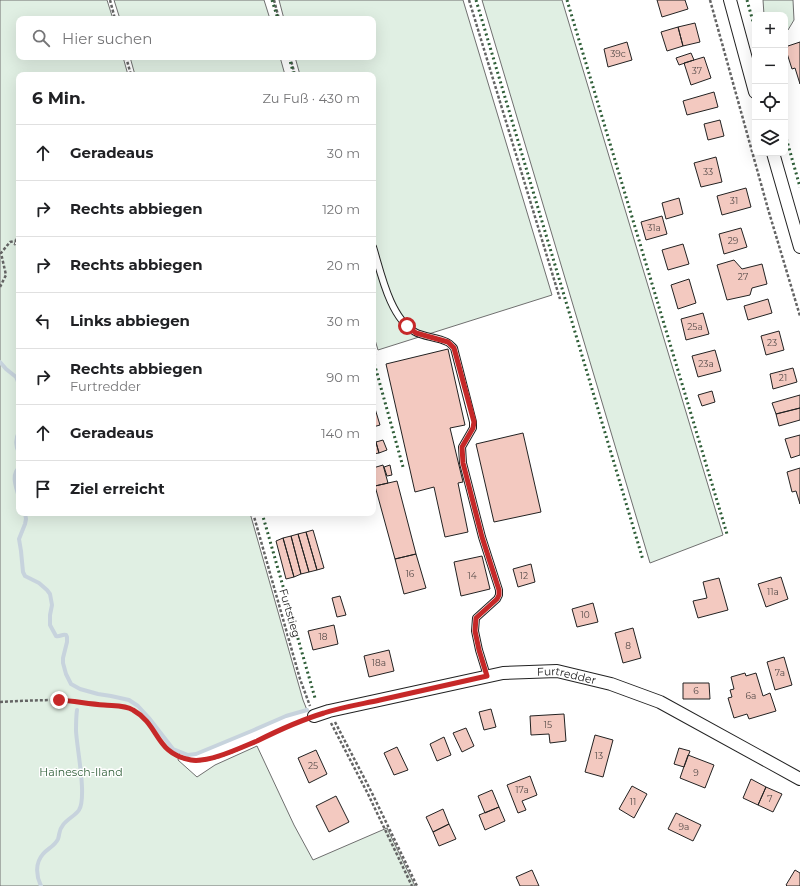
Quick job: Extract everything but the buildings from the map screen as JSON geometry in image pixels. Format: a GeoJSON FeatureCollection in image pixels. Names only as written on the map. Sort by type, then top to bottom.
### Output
{"type":"FeatureCollection","features":[{"type":"Feature","properties":{"kind":"street"},"geometry":{"type":"LineString","coordinates":[[730,0],[753,84]]}},
{"type":"Feature","properties":{"kind":"street"},"geometry":{"type":"LineString","coordinates":[[774,156],[800,247]]}},
{"type":"Feature","properties":{"kind":"street","name":"Furtredder"},"geometry":{"type":"LineString","coordinates":[[323,713],[487,676],[504,673],[557,671],[611,684],[660,702],[800,779]]}},
{"type":"Feature","properties":{"kind":"lane"},"geometry":{"type":"LineString","coordinates":[[376,256],[391,302],[403,322],[416,333],[448,342],[454,348],[469,403],[474,422],[473,428],[462,447],[463,463],[482,537],[499,590],[497,599],[476,618],[475,631],[487,676]]}},
{"type":"Feature","properties":{"kind":"path"},"geometry":{"type":"LineString","coordinates":[[110,0],[114,16]]}},
{"type":"Feature","properties":{"kind":"path"},"geometry":{"type":"LineString","coordinates":[[274,0],[278,16]]}},
{"type":"Feature","properties":{"kind":"path"},"geometry":{"type":"LineString","coordinates":[[469,0],[560,299]]}},
{"type":"Feature","properties":{"kind":"path"},"geometry":{"type":"LineString","coordinates":[[710,0],[768,209],[800,316]]}},
{"type":"Feature","properties":{"kind":"path"},"geometry":{"type":"LineString","coordinates":[[127,60],[130,72]]}},
{"type":"Feature","properties":{"kind":"path"},"geometry":{"type":"LineString","coordinates":[[291,60],[294,72]]}},
{"type":"Feature","properties":{"kind":"path"},"geometry":{"type":"LineString","coordinates":[[0,287],[6,275],[0,253],[10,242],[16,241]]}},
{"type":"Feature","properties":{"kind":"path","name":"Furtstieg"},"geometry":{"type":"LineString","coordinates":[[254,516],[300,679],[323,713],[371,791],[417,886]]}},
{"type":"Feature","properties":{"kind":"path"},"geometry":{"type":"LineString","coordinates":[[0,702],[59,700],[120,706],[132,710],[141,716],[163,746],[169,751],[177,757],[193,761],[218,757],[323,713],[368,794],[412,886]]}},
{"type":"Feature","properties":{"kind":"green space","name":"Hainesch-Iland"},"geometry":{"type":"Polygon","coordinates":[[[0,0],[107,0],[112,16],[16,16],[16,60],[124,60],[127,72],[16,72],[16,239],[14,245],[16,245],[16,516],[251,516],[307,710],[286,716],[196,754],[188,755],[180,752],[178,760],[197,777],[215,765],[257,746],[294,825],[313,860],[387,828],[415,886],[0,886],[0,0]]]}},
{"type":"Feature","properties":{"kind":"green space"},"geometry":{"type":"Polygon","coordinates":[[[114,0],[264,0],[269,16],[119,16],[114,0]]]}},
{"type":"Feature","properties":{"kind":"green space"},"geometry":{"type":"Polygon","coordinates":[[[279,0],[463,0],[552,295],[378,350],[376,343],[376,72],[299,72],[296,60],[376,60],[376,16],[283,16],[279,0]]]}},
{"type":"Feature","properties":{"kind":"green space"},"geometry":{"type":"Polygon","coordinates":[[[482,0],[562,0],[723,535],[650,563],[482,0]]]}},
{"type":"Feature","properties":{"kind":"green space"},"geometry":{"type":"Polygon","coordinates":[[[763,0],[793,0],[794,20],[788,30],[788,12],[764,12],[763,0]]]}},
{"type":"Feature","properties":{"kind":"green space"},"geometry":{"type":"Polygon","coordinates":[[[131,60],[281,60],[284,72],[134,72],[131,60]]]}},
{"type":"Feature","properties":{"kind":"waterway"},"geometry":{"type":"LineString","coordinates":[[0,362],[16,377]]}},
{"type":"Feature","properties":{"kind":"waterway"},"geometry":{"type":"LineString","coordinates":[[16,472],[16,485]]}},
{"type":"Feature","properties":{"kind":"waterway"},"geometry":{"type":"LineString","coordinates":[[26,516],[25,524],[19,539],[23,572],[25,576],[39,583],[50,594],[52,605],[50,625],[56,636],[66,635],[67,637],[63,663],[71,684],[80,689],[98,694],[129,700],[138,706],[149,718],[173,749],[188,755],[196,754],[286,716],[307,710]]}},
{"type":"Feature","properties":{"kind":"waterway"},"geometry":{"type":"LineString","coordinates":[[41,886],[37,870],[40,858],[57,841],[61,827],[79,810],[81,804],[82,784],[76,731],[77,710]]}},
{"type":"Feature","properties":{"kind":"hedge"},"geometry":{"type":"LineString","coordinates":[[272,0],[277,16]]}},
{"type":"Feature","properties":{"kind":"hedge"},"geometry":{"type":"LineString","coordinates":[[476,0],[643,560]]}},
{"type":"Feature","properties":{"kind":"hedge"},"geometry":{"type":"LineString","coordinates":[[567,0],[727,534]]}},
{"type":"Feature","properties":{"kind":"hedge"},"geometry":{"type":"LineString","coordinates":[[747,0],[752,18]]}},
{"type":"Feature","properties":{"kind":"hedge"},"geometry":{"type":"LineString","coordinates":[[290,60],[293,72]]}},
{"type":"Feature","properties":{"kind":"hedge"},"geometry":{"type":"LineString","coordinates":[[788,145],[800,187]]}},
{"type":"Feature","properties":{"kind":"hedge"},"geometry":{"type":"LineString","coordinates":[[376,370],[403,467]]}},
{"type":"Feature","properties":{"kind":"hedge"},"geometry":{"type":"LineString","coordinates":[[263,516],[315,698]]}},
{"type":"Feature","properties":{"kind":"route"},"geometry":{"type":"LineString","coordinates":[[59,700],[120,706],[132,710],[141,716],[149,725],[163,746],[177,757],[193,761],[218,757],[325,712],[487,676],[475,631],[476,618],[497,599],[499,590],[482,537],[463,463],[462,447],[473,428],[474,422],[454,348],[448,342],[416,333],[407,326]]}}]}
